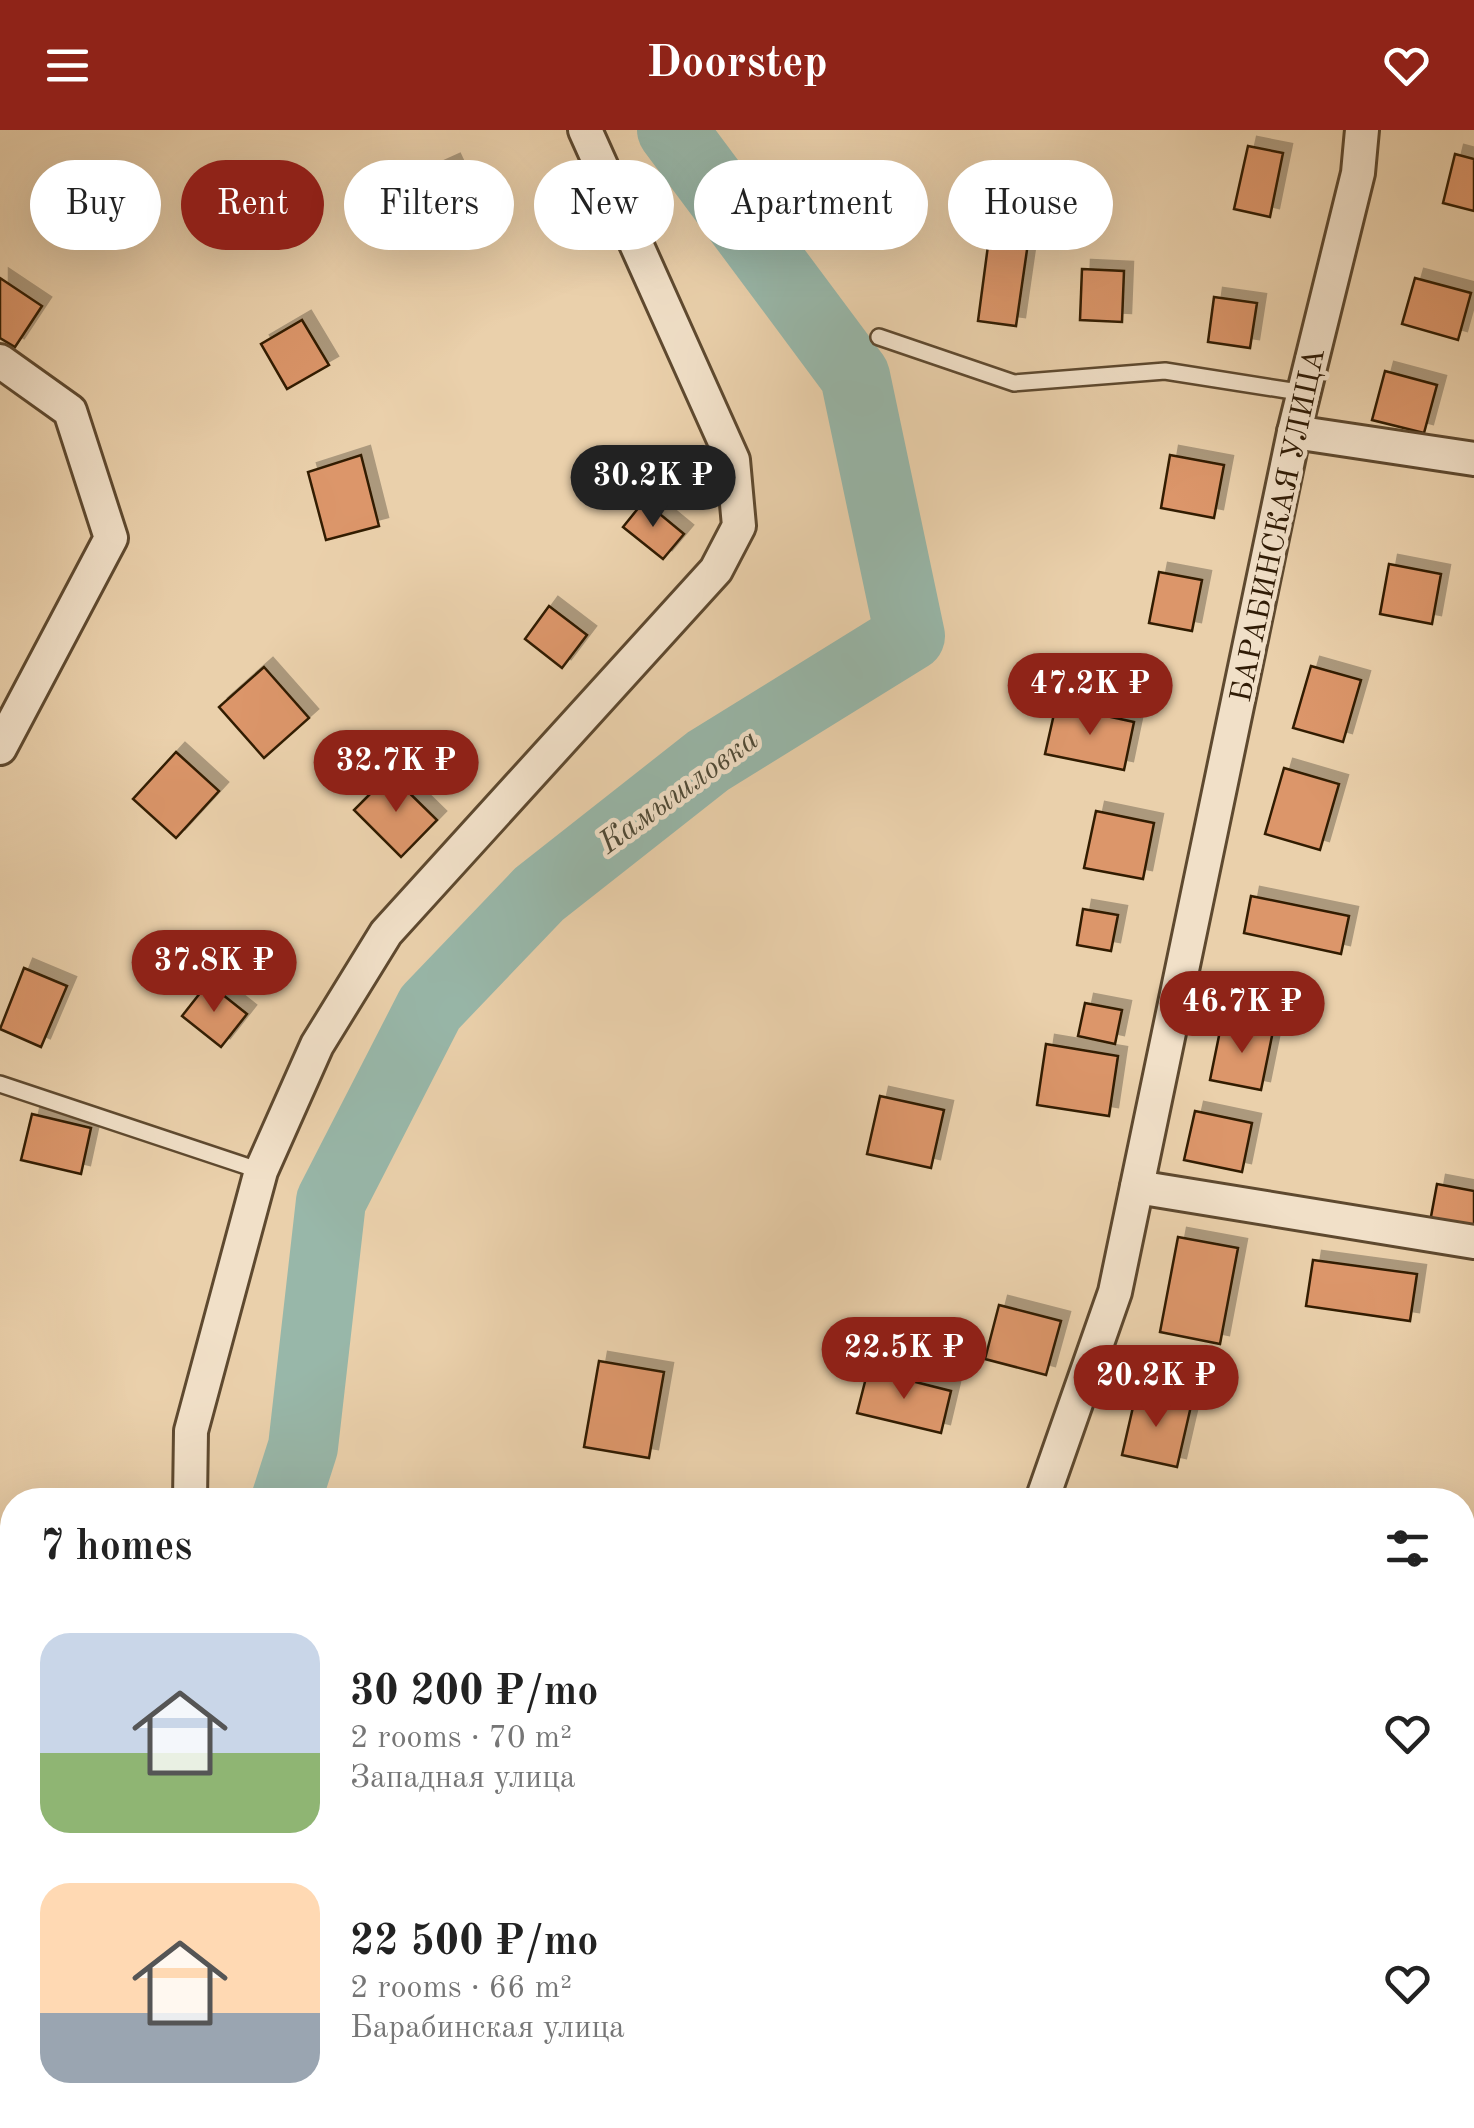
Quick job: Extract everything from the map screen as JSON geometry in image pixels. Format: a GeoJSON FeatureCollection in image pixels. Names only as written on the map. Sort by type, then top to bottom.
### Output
{"type":"FeatureCollection","features":[{"type":"Feature","properties":{"kind":"street"},"geometry":{"type":"LineString","coordinates":[[190,1488],[191,1431],[261,1171],[317,1045],[386,933],[716,570],[738,526],[733,460],[585,130]]}},
{"type":"Feature","properties":{"kind":"street","name":"БАРАБИНСКАЯ УЛИЦА"},"geometry":{"type":"LineString","coordinates":[[1046,1488],[1115,1292],[1294,432],[1358,174],[1362,130]]}},
{"type":"Feature","properties":{"kind":"street"},"geometry":{"type":"LineString","coordinates":[[0,361],[70,411],[111,538],[0,748]]}},
{"type":"Feature","properties":{"kind":"street"},"geometry":{"type":"LineString","coordinates":[[1294,432],[1474,459]]}},
{"type":"Feature","properties":{"kind":"street"},"geometry":{"type":"LineString","coordinates":[[1137,1187],[1474,1242]]}},
{"type":"Feature","properties":{"kind":"lane"},"geometry":{"type":"LineString","coordinates":[[879,337],[1014,383],[1165,371],[1305,393]]}},
{"type":"Feature","properties":{"kind":"lane"},"geometry":{"type":"LineString","coordinates":[[0,1084],[261,1171]]}},
{"type":"Feature","properties":{"kind":"building"},"geometry":{"type":"Polygon","coordinates":[[[1248,146],[1283,153],[1270,217],[1234,209],[1248,146]]]}},
{"type":"Feature","properties":{"kind":"building"},"geometry":{"type":"Polygon","coordinates":[[[1455,154],[1474,159],[1474,211],[1443,203],[1455,154]]]}},
{"type":"Feature","properties":{"kind":"building"},"geometry":{"type":"Polygon","coordinates":[[[987,250],[1027,250],[1016,326],[978,321],[987,250]]]}},
{"type":"Feature","properties":{"kind":"building"},"geometry":{"type":"Polygon","coordinates":[[[1082,269],[1124,271],[1122,322],[1080,320],[1082,269]]]}},
{"type":"Feature","properties":{"kind":"building"},"geometry":{"type":"Polygon","coordinates":[[[0,278],[42,306],[15,347],[0,338],[0,278]]]}},
{"type":"Feature","properties":{"kind":"building"},"geometry":{"type":"Polygon","coordinates":[[[1415,278],[1471,293],[1458,340],[1402,324],[1415,278]]]}},
{"type":"Feature","properties":{"kind":"building"},"geometry":{"type":"Polygon","coordinates":[[[1214,297],[1257,303],[1250,348],[1208,342],[1214,297]]]}},
{"type":"Feature","properties":{"kind":"building"},"geometry":{"type":"Polygon","coordinates":[[[302,320],[329,365],[287,389],[261,344],[302,320]]]}},
{"type":"Feature","properties":{"kind":"building"},"geometry":{"type":"Polygon","coordinates":[[[1385,371],[1437,385],[1424,433],[1372,420],[1385,371]]]}},
{"type":"Feature","properties":{"kind":"building"},"geometry":{"type":"Polygon","coordinates":[[[361,455],[379,526],[326,540],[308,472],[361,455]]]}},
{"type":"Feature","properties":{"kind":"building"},"geometry":{"type":"Polygon","coordinates":[[[1170,455],[1224,465],[1214,518],[1161,508],[1170,455]]]}},
{"type":"Feature","properties":{"kind":"building"},"geometry":{"type":"Polygon","coordinates":[[[644,501],[684,534],[663,559],[623,527],[644,501]]]}},
{"type":"Feature","properties":{"kind":"building"},"geometry":{"type":"Polygon","coordinates":[[[1389,564],[1441,574],[1432,624],[1380,614],[1389,564]]]}},
{"type":"Feature","properties":{"kind":"building"},"geometry":{"type":"Polygon","coordinates":[[[1159,572],[1202,580],[1192,631],[1149,623],[1159,572]]]}},
{"type":"Feature","properties":{"kind":"building"},"geometry":{"type":"Polygon","coordinates":[[[549,606],[587,635],[562,668],[525,639],[549,606]]]}},
{"type":"Feature","properties":{"kind":"building"},"geometry":{"type":"Polygon","coordinates":[[[1311,666],[1361,680],[1343,742],[1293,728],[1311,666]]]}},
{"type":"Feature","properties":{"kind":"building"},"geometry":{"type":"Polygon","coordinates":[[[264,667],[309,718],[264,758],[219,707],[264,667]]]}},
{"type":"Feature","properties":{"kind":"building"},"geometry":{"type":"Polygon","coordinates":[[[1056,705],[1134,722],[1124,770],[1045,754],[1056,705]]]}},
{"type":"Feature","properties":{"kind":"building"},"geometry":{"type":"Polygon","coordinates":[[[176,752],[219,791],[176,838],[133,799],[176,752]]]}},
{"type":"Feature","properties":{"kind":"building"},"geometry":{"type":"Polygon","coordinates":[[[1284,768],[1339,784],[1320,850],[1265,834],[1284,768]]]}},
{"type":"Feature","properties":{"kind":"building"},"geometry":{"type":"Polygon","coordinates":[[[390,774],[437,820],[401,857],[354,810],[390,774]]]}},
{"type":"Feature","properties":{"kind":"building"},"geometry":{"type":"Polygon","coordinates":[[[1096,811],[1154,823],[1143,879],[1084,868],[1096,811]]]}},
{"type":"Feature","properties":{"kind":"building"},"geometry":{"type":"Polygon","coordinates":[[[1251,896],[1349,916],[1341,954],[1244,933],[1251,896]]]}},
{"type":"Feature","properties":{"kind":"building"},"geometry":{"type":"Polygon","coordinates":[[[1083,909],[1118,915],[1111,951],[1077,945],[1083,909]]]}},
{"type":"Feature","properties":{"kind":"building"},"geometry":{"type":"Polygon","coordinates":[[[24,968],[67,986],[41,1047],[0,1029],[24,968]]]}},
{"type":"Feature","properties":{"kind":"building"},"geometry":{"type":"Polygon","coordinates":[[[208,983],[247,1014],[221,1047],[182,1016],[208,983]]]}},
{"type":"Feature","properties":{"kind":"building"},"geometry":{"type":"Polygon","coordinates":[[[1085,1003],[1122,1010],[1115,1044],[1078,1036],[1085,1003]]]}},
{"type":"Feature","properties":{"kind":"building"},"geometry":{"type":"Polygon","coordinates":[[[1222,1021],[1273,1031],[1261,1090],[1210,1080],[1222,1021]]]}},
{"type":"Feature","properties":{"kind":"building"},"geometry":{"type":"Polygon","coordinates":[[[1046,1044],[1118,1056],[1109,1116],[1037,1105],[1046,1044]]]}},
{"type":"Feature","properties":{"kind":"building"},"geometry":{"type":"Polygon","coordinates":[[[880,1096],[944,1110],[931,1168],[867,1154],[880,1096]]]}},
{"type":"Feature","properties":{"kind":"building"},"geometry":{"type":"Polygon","coordinates":[[[1195,1111],[1252,1123],[1242,1172],[1184,1160],[1195,1111]]]}},
{"type":"Feature","properties":{"kind":"building"},"geometry":{"type":"Polygon","coordinates":[[[32,1114],[91,1128],[81,1174],[21,1160],[32,1114]]]}},
{"type":"Feature","properties":{"kind":"building"},"geometry":{"type":"Polygon","coordinates":[[[1437,1184],[1474,1191],[1474,1230],[1430,1222],[1437,1184]]]}},
{"type":"Feature","properties":{"kind":"building"},"geometry":{"type":"Polygon","coordinates":[[[1178,1237],[1238,1248],[1220,1344],[1160,1332],[1178,1237]]]}},
{"type":"Feature","properties":{"kind":"building"},"geometry":{"type":"Polygon","coordinates":[[[1313,1260],[1417,1274],[1410,1321],[1306,1306],[1313,1260]]]}},
{"type":"Feature","properties":{"kind":"building"},"geometry":{"type":"Polygon","coordinates":[[[999,1305],[1061,1321],[1046,1375],[985,1359],[999,1305]]]}},
{"type":"Feature","properties":{"kind":"building"},"geometry":{"type":"Polygon","coordinates":[[[599,1361],[664,1372],[649,1458],[584,1447],[599,1361]]]}},
{"type":"Feature","properties":{"kind":"building"},"geometry":{"type":"Polygon","coordinates":[[[868,1370],[951,1391],[941,1433],[857,1413],[868,1370]]]}},
{"type":"Feature","properties":{"kind":"building"},"geometry":{"type":"Polygon","coordinates":[[[1136,1394],[1191,1406],[1177,1467],[1122,1455],[1136,1394]]]}},
{"type":"Feature","properties":{"kind":"waterway","name":"Камышловка"},"geometry":{"type":"LineString","coordinates":[[290,1488],[303,1447],[331,1201],[430,1008],[539,894],[708,761],[910,636],[855,376],[672,130]]}}]}
